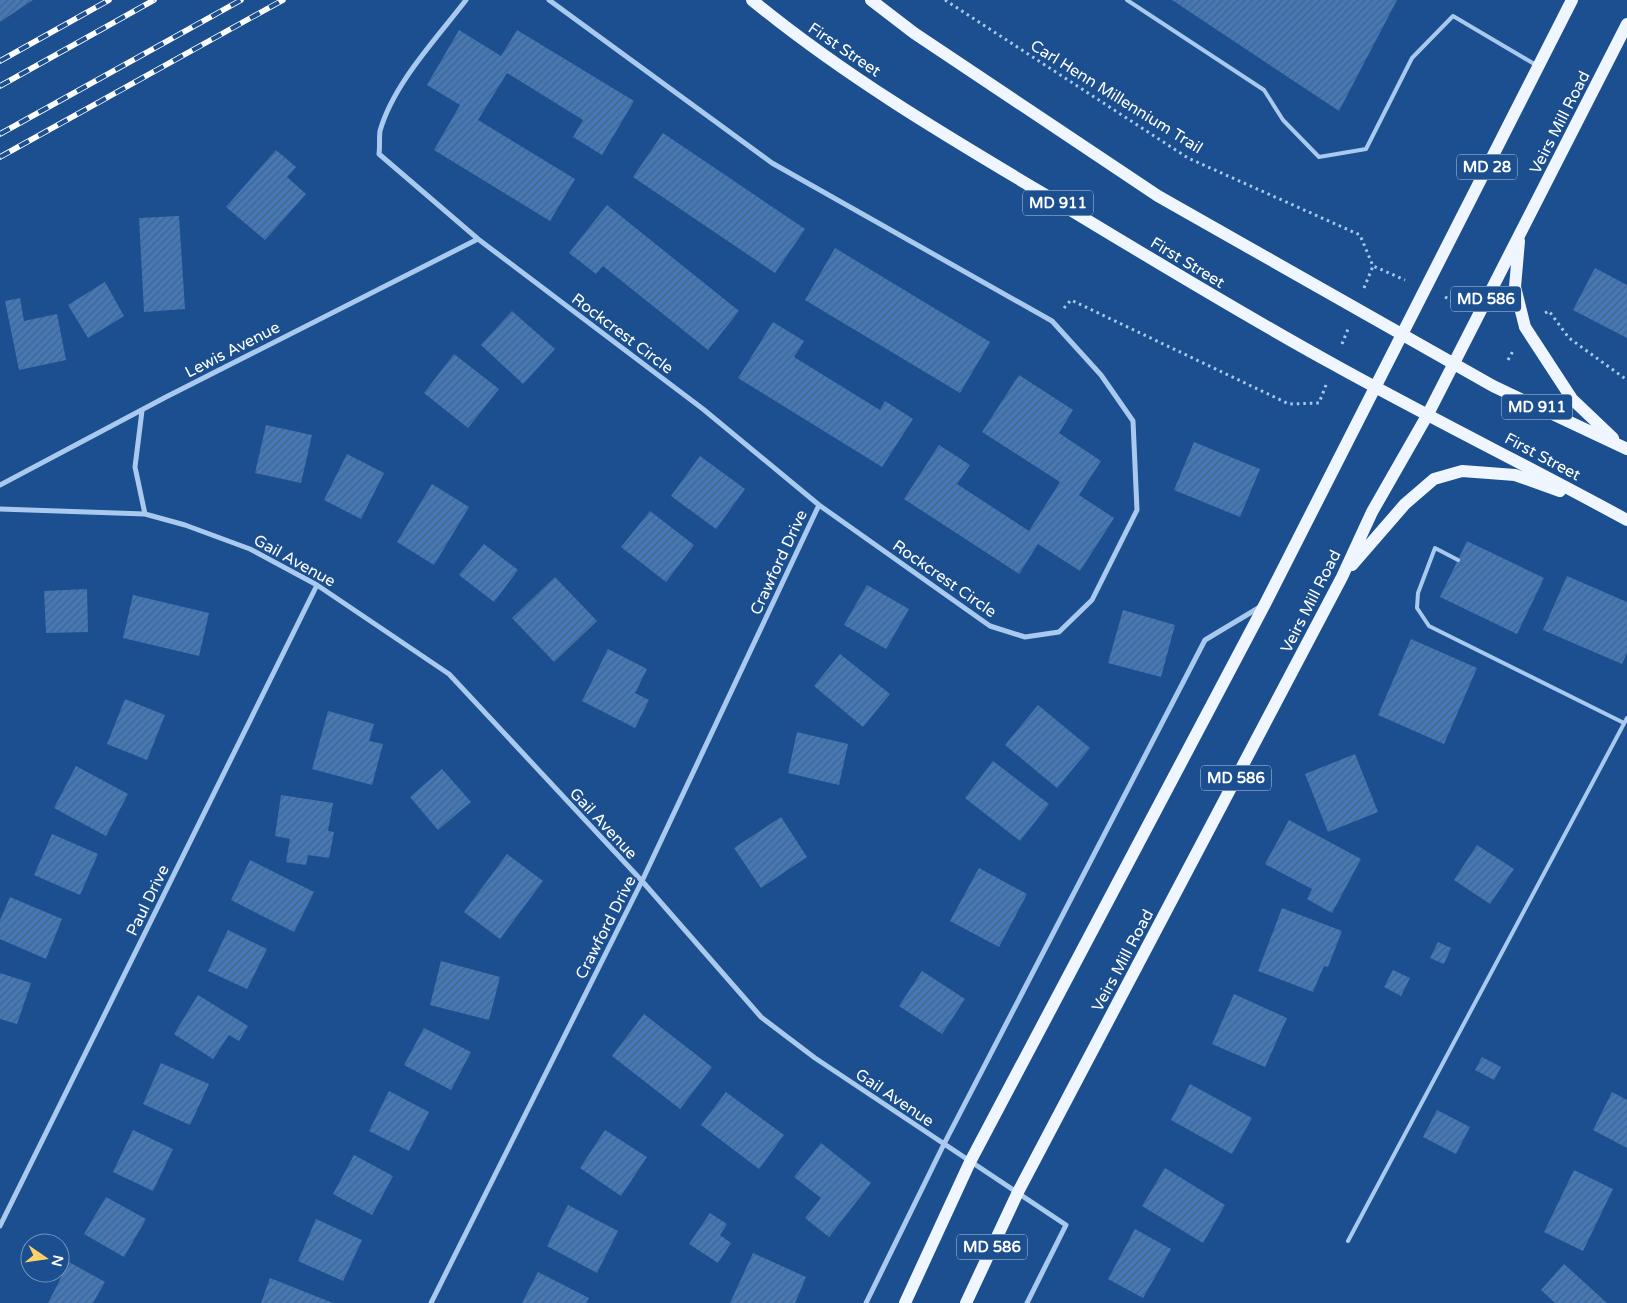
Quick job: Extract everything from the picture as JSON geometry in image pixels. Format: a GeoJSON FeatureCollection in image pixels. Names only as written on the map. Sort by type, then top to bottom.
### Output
{"type":"FeatureCollection","features":[{"type":"Feature","properties":{"kind":"main road","name":"First Street"},"geometry":{"type":"LineString","coordinates":[[752,0],[790,31],[922,121],[1226,303],[1334,365],[1627,520]]}},
{"type":"Feature","properties":{"kind":"main road","name":"MD 911"},"geometry":{"type":"LineString","coordinates":[[871,0],[914,33],[1158,196],[1493,386],[1625,448]]}},
{"type":"Feature","properties":{"kind":"main road","name":"MD 28"},"geometry":{"type":"LineString","coordinates":[[1376,387],[1572,0]]}},
{"type":"Feature","properties":{"kind":"main road","name":"Veirs Mill Road"},"geometry":{"type":"LineString","coordinates":[[966,1303],[1018,1192],[1342,577],[1372,512],[1428,414],[1627,24]]}},
{"type":"Feature","properties":{"kind":"main road"},"geometry":{"type":"LineString","coordinates":[[1520,234],[1515,287],[1525,326],[1572,399],[1625,448]]}},
{"type":"Feature","properties":{"kind":"main road","name":"MD 586"},"geometry":{"type":"LineString","coordinates":[[905,1303],[970,1162],[1265,604],[1376,387]]}},
{"type":"Feature","properties":{"kind":"main road"},"geometry":{"type":"LineString","coordinates":[[1342,577],[1405,504],[1434,479],[1462,471],[1515,475],[1598,504]]}},
{"type":"Feature","properties":{"kind":"street","name":"Rockcrest Circle"},"geometry":{"type":"LineString","coordinates":[[466,0],[416,65],[389,107],[380,133],[379,154],[478,240],[703,409],[819,504],[990,626],[1025,637],[1059,632],[1092,600],[1138,510],[1133,421],[1101,375],[1052,321],[772,163],[549,0]]}},
{"type":"Feature","properties":{"kind":"street","name":"Lewis Avenue"},"geometry":{"type":"LineString","coordinates":[[0,485],[478,240]]}},
{"type":"Feature","properties":{"kind":"street"},"geometry":{"type":"LineString","coordinates":[[142,411],[135,467],[145,514]]}},
{"type":"Feature","properties":{"kind":"street","name":"Crawford Drive"},"geometry":{"type":"LineString","coordinates":[[431,1303],[642,881],[819,504]]}},
{"type":"Feature","properties":{"kind":"street","name":"Gail Avenue"},"geometry":{"type":"LineString","coordinates":[[0,508],[145,514],[185,525],[250,549],[317,584],[449,674],[642,881],[761,1016],[815,1058],[1018,1192]]}},
{"type":"Feature","properties":{"kind":"street","name":"Paul Drive"},"geometry":{"type":"LineString","coordinates":[[0,1226],[317,584]]}},
{"type":"Feature","properties":{"kind":"street"},"geometry":{"type":"LineString","coordinates":[[866,1303],[944,1144],[1205,640],[1265,604]]}},
{"type":"Feature","properties":{"kind":"street"},"geometry":{"type":"LineString","coordinates":[[1018,1192],[1066,1225],[1027,1303]]}},
{"type":"Feature","properties":{"kind":"lane"},"geometry":{"type":"LineString","coordinates":[[1127,0],[1264,90],[1283,120],[1319,157],[1366,149],[1412,58],[1453,16],[1538,66]]}},
{"type":"Feature","properties":{"kind":"lane"},"geometry":{"type":"LineString","coordinates":[[1458,560],[1435,548],[1418,593],[1417,608],[1429,626],[1624,723]]}},
{"type":"Feature","properties":{"kind":"lane"},"geometry":{"type":"LineString","coordinates":[[1348,1241],[1627,718]]}},
{"type":"Feature","properties":{"kind":"path","name":"Carl Henn Millennium Trail"},"geometry":{"type":"LineString","coordinates":[[945,0],[1188,158],[1360,234],[1373,266],[1356,308]]}},
{"type":"Feature","properties":{"kind":"path"},"geometry":{"type":"LineString","coordinates":[[1052,321],[1071,300],[1289,404],[1319,403],[1356,308]]}},
{"type":"Feature","properties":{"kind":"path"},"geometry":{"type":"LineString","coordinates":[[1544,314],[1549,310],[1569,338],[1627,380]]}},
{"type":"Feature","properties":{"kind":"building"},"geometry":{"type":"Polygon","coordinates":[[[0,0],[33,0],[0,22],[0,0]]]}},
{"type":"Feature","properties":{"kind":"building"},"geometry":{"type":"Polygon","coordinates":[[[1172,0],[1397,0],[1339,111],[1172,0]]]}},
{"type":"Feature","properties":{"kind":"building"},"geometry":{"type":"Polygon","coordinates":[[[459,30],[501,56],[517,30],[634,101],[602,155],[573,137],[583,120],[507,73],[478,120],[575,179],[550,221],[434,150],[460,105],[427,85],[459,30]]]}},
{"type":"Feature","properties":{"kind":"building"},"geometry":{"type":"Polygon","coordinates":[[[663,133],[805,229],[775,273],[633,177],[663,133]]]}},
{"type":"Feature","properties":{"kind":"building"},"geometry":{"type":"Polygon","coordinates":[[[276,150],[296,167],[287,177],[306,194],[265,240],[226,207],[276,150]]]}},
{"type":"Feature","properties":{"kind":"building"},"geometry":{"type":"Polygon","coordinates":[[[607,205],[739,311],[708,350],[603,266],[596,274],[569,253],[607,205]]]}},
{"type":"Feature","properties":{"kind":"building"},"geometry":{"type":"Polygon","coordinates":[[[179,216],[185,309],[144,312],[139,218],[179,216]]]}},
{"type":"Feature","properties":{"kind":"building"},"geometry":{"type":"Polygon","coordinates":[[[835,248],[990,342],[960,393],[805,300],[835,248]]]}},
{"type":"Feature","properties":{"kind":"building"},"geometry":{"type":"Polygon","coordinates":[[[1595,268],[1627,285],[1627,338],[1573,310],[1595,268]]]}},
{"type":"Feature","properties":{"kind":"building"},"geometry":{"type":"Polygon","coordinates":[[[105,282],[124,316],[88,338],[68,305],[105,282]]]}},
{"type":"Feature","properties":{"kind":"building"},"geometry":{"type":"Polygon","coordinates":[[[20,298],[24,321],[57,314],[66,360],[19,370],[5,301],[20,298]]]}},
{"type":"Feature","properties":{"kind":"building"},"geometry":{"type":"Polygon","coordinates":[[[512,311],[555,349],[523,384],[481,345],[512,311]]]}},
{"type":"Feature","properties":{"kind":"building"},"geometry":{"type":"Polygon","coordinates":[[[773,322],[804,341],[794,357],[880,410],[885,401],[913,419],[882,467],[738,378],[773,322]]]}},
{"type":"Feature","properties":{"kind":"building"},"geometry":{"type":"Polygon","coordinates":[[[454,354],[499,389],[468,428],[424,393],[454,354]]]}},
{"type":"Feature","properties":{"kind":"building"},"geometry":{"type":"Polygon","coordinates":[[[1019,375],[1073,410],[1059,433],[1101,461],[1079,495],[1114,518],[1080,571],[1038,544],[1019,574],[904,499],[939,445],[970,465],[957,484],[1029,531],[1060,482],[982,432],[1019,375]]]}},
{"type":"Feature","properties":{"kind":"building"},"geometry":{"type":"Polygon","coordinates":[[[266,425],[312,435],[301,483],[255,473],[266,425]]]}},
{"type":"Feature","properties":{"kind":"building"},"geometry":{"type":"Polygon","coordinates":[[[1194,442],[1260,469],[1240,517],[1174,490],[1194,442]]]}},
{"type":"Feature","properties":{"kind":"building"},"geometry":{"type":"Polygon","coordinates":[[[347,454],[384,473],[361,519],[324,500],[347,454]]]}},
{"type":"Feature","properties":{"kind":"building"},"geometry":{"type":"Polygon","coordinates":[[[700,456],[745,489],[716,529],[671,496],[700,456]]]}},
{"type":"Feature","properties":{"kind":"building"},"geometry":{"type":"Polygon","coordinates":[[[432,484],[469,507],[434,565],[397,542],[432,484]]]}},
{"type":"Feature","properties":{"kind":"building"},"geometry":{"type":"Polygon","coordinates":[[[650,511],[694,545],[666,582],[621,547],[650,511]]]}},
{"type":"Feature","properties":{"kind":"building"},"geometry":{"type":"Polygon","coordinates":[[[1467,541],[1544,578],[1517,634],[1440,597],[1467,541]]]}},
{"type":"Feature","properties":{"kind":"building"},"geometry":{"type":"Polygon","coordinates":[[[484,544],[518,570],[494,602],[459,575],[484,544]]]}},
{"type":"Feature","properties":{"kind":"building"},"geometry":{"type":"Polygon","coordinates":[[[1567,576],[1627,602],[1627,653],[1622,664],[1543,630],[1567,576]]]}},
{"type":"Feature","properties":{"kind":"building"},"geometry":{"type":"Polygon","coordinates":[[[555,577],[597,621],[554,662],[512,618],[555,577]]]}},
{"type":"Feature","properties":{"kind":"building"},"geometry":{"type":"Polygon","coordinates":[[[867,585],[909,609],[886,649],[844,625],[867,585]]]}},
{"type":"Feature","properties":{"kind":"building"},"geometry":{"type":"Polygon","coordinates":[[[87,589],[88,632],[46,633],[44,591],[87,589]]]}},
{"type":"Feature","properties":{"kind":"building"},"geometry":{"type":"Polygon","coordinates":[[[133,595],[209,613],[199,656],[123,638],[133,595]]]}},
{"type":"Feature","properties":{"kind":"building"},"geometry":{"type":"Polygon","coordinates":[[[1123,610],[1175,625],[1161,677],[1108,663],[1123,610]]]}},
{"type":"Feature","properties":{"kind":"building"},"geometry":{"type":"Polygon","coordinates":[[[1411,639],[1477,668],[1444,744],[1378,715],[1411,639]]]}},
{"type":"Feature","properties":{"kind":"building"},"geometry":{"type":"Polygon","coordinates":[[[608,649],[647,669],[635,693],[649,700],[635,728],[582,701],[608,649]]]}},
{"type":"Feature","properties":{"kind":"building"},"geometry":{"type":"Polygon","coordinates":[[[840,654],[890,694],[863,727],[814,686],[840,654]]]}},
{"type":"Feature","properties":{"kind":"building"},"geometry":{"type":"Polygon","coordinates":[[[125,699],[165,715],[147,760],[107,744],[125,699]]]}},
{"type":"Feature","properties":{"kind":"building"},"geometry":{"type":"Polygon","coordinates":[[[1038,705],[1090,748],[1057,788],[1005,745],[1038,705]]]}},
{"type":"Feature","properties":{"kind":"building"},"geometry":{"type":"Polygon","coordinates":[[[328,711],[374,724],[369,741],[383,744],[372,785],[312,769],[328,711]]]}},
{"type":"Feature","properties":{"kind":"building"},"geometry":{"type":"Polygon","coordinates":[[[797,732],[848,744],[839,785],[788,773],[797,732]]]}},
{"type":"Feature","properties":{"kind":"building"},"geometry":{"type":"Polygon","coordinates":[[[1355,754],[1378,812],[1328,832],[1305,774],[1355,754]]]}},
{"type":"Feature","properties":{"kind":"building"},"geometry":{"type":"Polygon","coordinates":[[[993,761],[1049,804],[1020,841],[965,798],[993,761]]]}},
{"type":"Feature","properties":{"kind":"building"},"geometry":{"type":"Polygon","coordinates":[[[76,766],[128,794],[106,836],[54,808],[76,766]]]}},
{"type":"Feature","properties":{"kind":"building"},"geometry":{"type":"Polygon","coordinates":[[[442,769],[471,802],[438,830],[410,797],[442,769]]]}},
{"type":"Feature","properties":{"kind":"building"},"geometry":{"type":"Polygon","coordinates":[[[281,795],[333,803],[328,831],[334,832],[329,858],[308,855],[306,865],[286,862],[290,839],[275,836],[281,795]]]}},
{"type":"Feature","properties":{"kind":"building"},"geometry":{"type":"Polygon","coordinates":[[[781,817],[807,857],[761,888],[734,848],[781,817]]]}},
{"type":"Feature","properties":{"kind":"building"},"geometry":{"type":"Polygon","coordinates":[[[1289,820],[1361,859],[1332,913],[1307,899],[1312,889],[1265,864],[1289,820]]]}},
{"type":"Feature","properties":{"kind":"building"},"geometry":{"type":"Polygon","coordinates":[[[52,834],[98,854],[80,895],[34,875],[52,834]]]}},
{"type":"Feature","properties":{"kind":"building"},"geometry":{"type":"Polygon","coordinates":[[[1477,845],[1514,869],[1490,904],[1454,880],[1477,845]]]}},
{"type":"Feature","properties":{"kind":"building"},"geometry":{"type":"Polygon","coordinates":[[[507,854],[543,881],[500,939],[464,912],[507,854]]]}},
{"type":"Feature","properties":{"kind":"building"},"geometry":{"type":"Polygon","coordinates":[[[250,860],[314,892],[294,932],[231,900],[250,860]]]}},
{"type":"Feature","properties":{"kind":"building"},"geometry":{"type":"Polygon","coordinates":[[[979,868],[1027,894],[999,947],[950,921],[979,868]]]}},
{"type":"Feature","properties":{"kind":"building"},"geometry":{"type":"Polygon","coordinates":[[[10,897],[62,919],[46,959],[0,939],[0,920],[10,897]]]}},
{"type":"Feature","properties":{"kind":"building"},"geometry":{"type":"Polygon","coordinates":[[[1282,908],[1342,931],[1328,967],[1324,966],[1313,992],[1258,971],[1282,908]]]}},
{"type":"Feature","properties":{"kind":"building"},"geometry":{"type":"Polygon","coordinates":[[[228,930],[267,949],[247,989],[208,971],[228,930]]]}},
{"type":"Feature","properties":{"kind":"building"},"geometry":{"type":"Polygon","coordinates":[[[1438,942],[1451,948],[1444,964],[1430,958],[1438,942]]]}},
{"type":"Feature","properties":{"kind":"building"},"geometry":{"type":"Polygon","coordinates":[[[441,961],[500,977],[489,1020],[430,1005],[441,961]]]}},
{"type":"Feature","properties":{"kind":"building"},"geometry":{"type":"Polygon","coordinates":[[[1393,970],[1410,978],[1401,996],[1384,987],[1393,970]]]}},
{"type":"Feature","properties":{"kind":"building"},"geometry":{"type":"Polygon","coordinates":[[[922,971],[965,999],[942,1034],[899,1006],[922,971]]]}},
{"type":"Feature","properties":{"kind":"building"},"geometry":{"type":"Polygon","coordinates":[[[0,973],[31,983],[17,1024],[0,1019],[0,973]]]}},
{"type":"Feature","properties":{"kind":"building"},"geometry":{"type":"Polygon","coordinates":[[[1234,994],[1287,1018],[1265,1067],[1212,1044],[1234,994]]]}},
{"type":"Feature","properties":{"kind":"building"},"geometry":{"type":"Polygon","coordinates":[[[198,995],[248,1026],[239,1041],[229,1035],[213,1059],[174,1034],[198,995]]]}},
{"type":"Feature","properties":{"kind":"building"},"geometry":{"type":"Polygon","coordinates":[[[644,1014],[712,1067],[680,1109],[612,1056],[644,1014]]]}},
{"type":"Feature","properties":{"kind":"building"},"geometry":{"type":"Polygon","coordinates":[[[424,1028],[471,1052],[451,1090],[404,1065],[424,1028]]]}},
{"type":"Feature","properties":{"kind":"building"},"geometry":{"type":"Polygon","coordinates":[[[1482,1057],[1501,1067],[1494,1080],[1475,1070],[1482,1057]]]}},
{"type":"Feature","properties":{"kind":"building"},"geometry":{"type":"Polygon","coordinates":[[[161,1063],[209,1084],[190,1125],[143,1104],[161,1063]]]}},
{"type":"Feature","properties":{"kind":"building"},"geometry":{"type":"Polygon","coordinates":[[[1190,1084],[1252,1118],[1232,1154],[1171,1120],[1190,1084]]]}},
{"type":"Feature","properties":{"kind":"building"},"geometry":{"type":"Polygon","coordinates":[[[389,1091],[429,1112],[409,1151],[369,1131],[389,1091]]]}},
{"type":"Feature","properties":{"kind":"building"},"geometry":{"type":"Polygon","coordinates":[[[726,1092],[784,1135],[759,1169],[701,1125],[726,1092]]]}},
{"type":"Feature","properties":{"kind":"building"},"geometry":{"type":"Polygon","coordinates":[[[1612,1092],[1627,1100],[1627,1148],[1593,1130],[1612,1092]]]}},
{"type":"Feature","properties":{"kind":"building"},"geometry":{"type":"Polygon","coordinates":[[[1437,1110],[1470,1127],[1456,1154],[1423,1137],[1437,1110]]]}},
{"type":"Feature","properties":{"kind":"building"},"geometry":{"type":"Polygon","coordinates":[[[133,1130],[173,1149],[153,1191],[113,1172],[133,1130]]]}},
{"type":"Feature","properties":{"kind":"building"},"geometry":{"type":"Polygon","coordinates":[[[605,1130],[647,1157],[621,1196],[580,1168],[605,1130]]]}},
{"type":"Feature","properties":{"kind":"building"},"geometry":{"type":"Polygon","coordinates":[[[821,1143],[871,1183],[829,1237],[805,1218],[821,1198],[794,1177],[821,1143]]]}},
{"type":"Feature","properties":{"kind":"building"},"geometry":{"type":"Polygon","coordinates":[[[354,1155],[393,1176],[372,1215],[333,1194],[354,1155]]]}},
{"type":"Feature","properties":{"kind":"building"},"geometry":{"type":"Polygon","coordinates":[[[1165,1168],[1225,1205],[1203,1243],[1142,1206],[1165,1168]]]}},
{"type":"Feature","properties":{"kind":"building"},"geometry":{"type":"Polygon","coordinates":[[[1574,1170],[1613,1189],[1583,1251],[1544,1232],[1574,1170]]]}},
{"type":"Feature","properties":{"kind":"building"},"geometry":{"type":"Polygon","coordinates":[[[106,1197],[146,1219],[124,1257],[84,1234],[106,1197]]]}},
{"type":"Feature","properties":{"kind":"building"},"geometry":{"type":"Polygon","coordinates":[[[568,1205],[618,1231],[597,1273],[547,1246],[568,1205]]]}},
{"type":"Feature","properties":{"kind":"building"},"geometry":{"type":"Polygon","coordinates":[[[710,1213],[727,1224],[720,1235],[731,1243],[718,1263],[689,1244],[710,1213]]]}},
{"type":"Feature","properties":{"kind":"building"},"geometry":{"type":"Polygon","coordinates":[[[316,1219],[362,1240],[343,1281],[298,1261],[316,1219]]]}},
{"type":"Feature","properties":{"kind":"building"},"geometry":{"type":"Polygon","coordinates":[[[1135,1229],[1171,1249],[1143,1298],[1108,1279],[1135,1229]]]}},
{"type":"Feature","properties":{"kind":"building"},"geometry":{"type":"Polygon","coordinates":[[[753,1253],[806,1277],[795,1303],[730,1303],[753,1253]]]}},
{"type":"Feature","properties":{"kind":"building"},"geometry":{"type":"Polygon","coordinates":[[[70,1263],[105,1282],[93,1303],[48,1303],[58,1283],[70,1283],[70,1263]]]}},
{"type":"Feature","properties":{"kind":"building"},"geometry":{"type":"Polygon","coordinates":[[[1564,1264],[1607,1303],[1555,1303],[1541,1290],[1564,1264]]]}},
{"type":"Feature","properties":{"kind":"building"},"geometry":{"type":"Polygon","coordinates":[[[538,1272],[589,1298],[586,1303],[522,1303],[538,1272]]]}},
{"type":"Feature","properties":{"kind":"building"},"geometry":{"type":"Polygon","coordinates":[[[270,1278],[333,1303],[261,1303],[270,1278]]]}},
{"type":"Feature","properties":{"kind":"railway"},"geometry":{"type":"LineString","coordinates":[[0,61],[109,0]]}},
{"type":"Feature","properties":{"kind":"railway"},"geometry":{"type":"LineString","coordinates":[[0,86],[154,0]]}},
{"type":"Feature","properties":{"kind":"railway"},"geometry":{"type":"LineString","coordinates":[[0,134],[241,0]]}},
{"type":"Feature","properties":{"kind":"railway"},"geometry":{"type":"LineString","coordinates":[[0,157],[283,0]]}}]}
